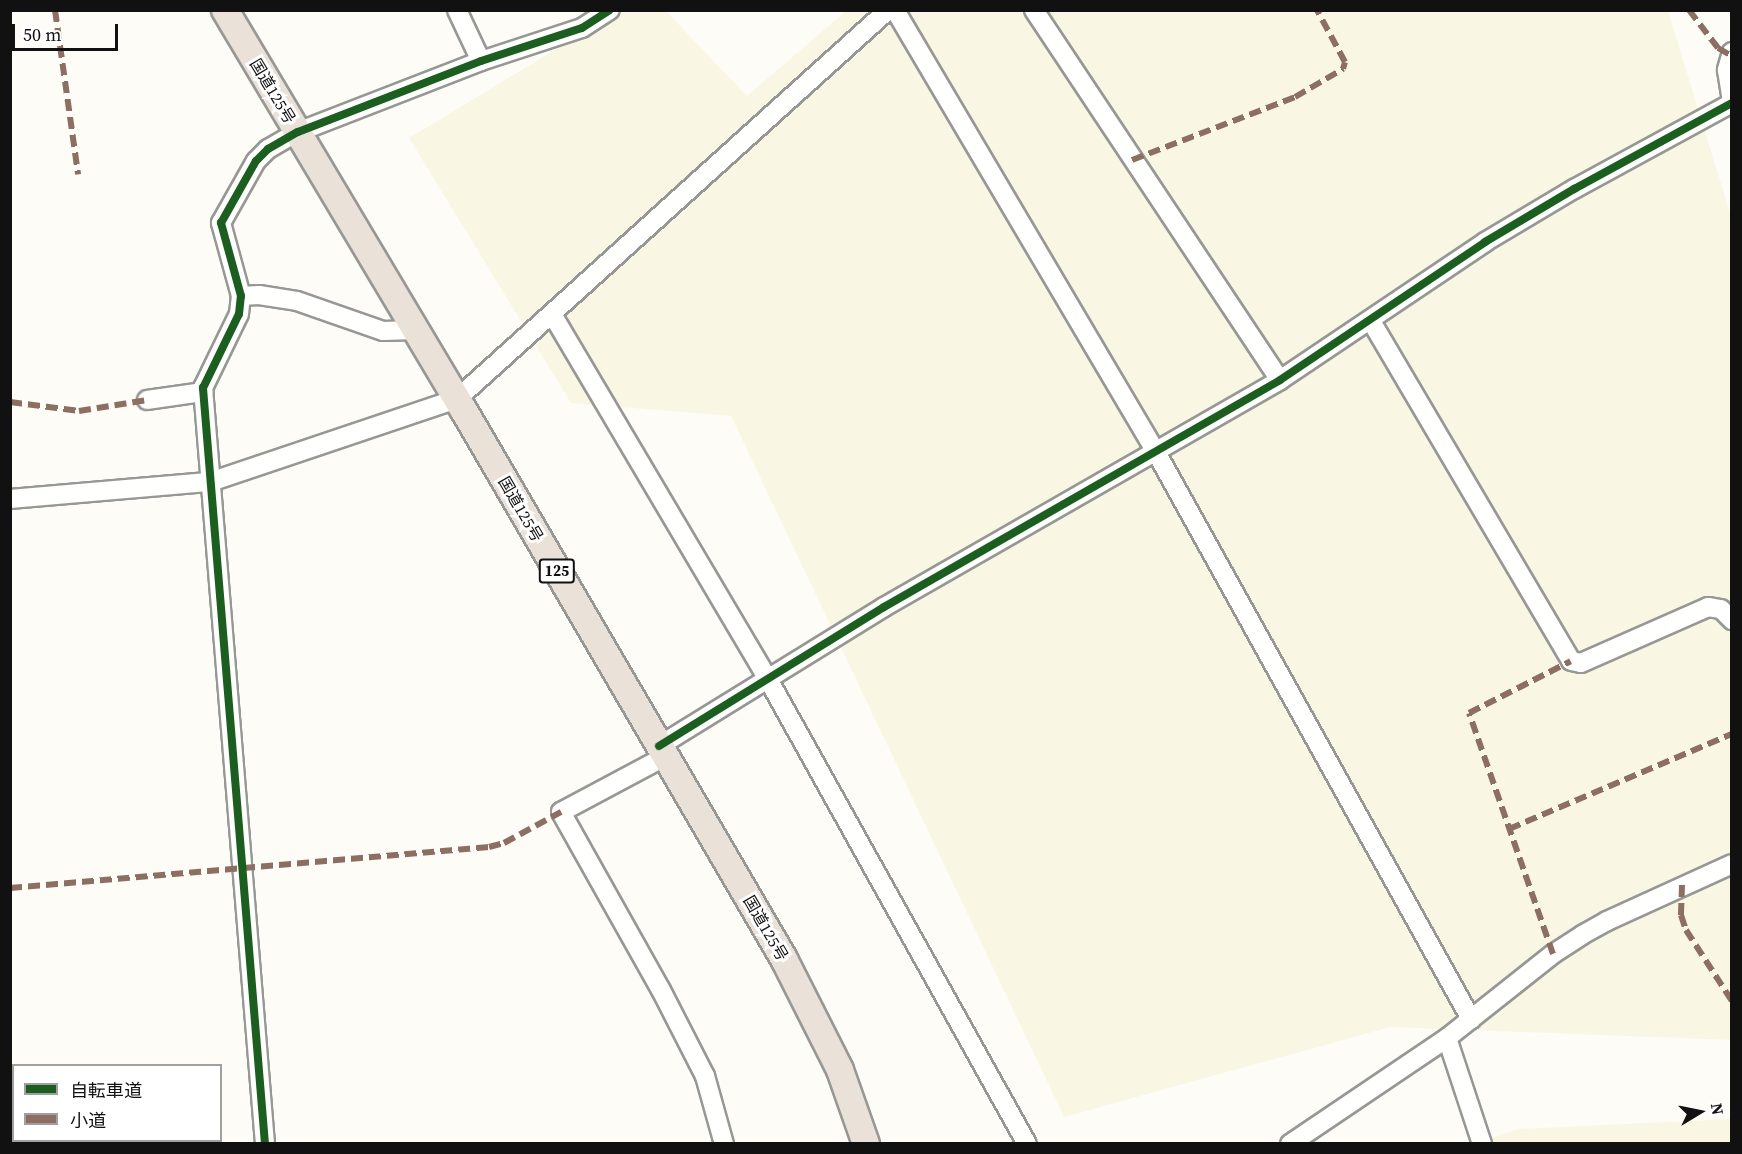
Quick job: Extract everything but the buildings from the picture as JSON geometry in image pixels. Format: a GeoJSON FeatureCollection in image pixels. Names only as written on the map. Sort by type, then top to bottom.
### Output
{"type":"FeatureCollection","features":[{"type":"Feature","properties":{"kind":"highway","name":"国道125号"},"geometry":{"type":"LineString","coordinates":[[225,10],[457,399],[802,992],[840,1070],[866,1143]]}},
{"type":"Feature","properties":{"kind":"street"},"geometry":{"type":"LineString","coordinates":[[457,10],[481,61]]}},
{"type":"Feature","properties":{"kind":"street"},"geometry":{"type":"LineString","coordinates":[[265,1143],[203,392],[239,314],[241,296],[221,223],[256,160],[268,149],[298,132],[481,61],[582,28],[610,10]]}},
{"type":"Feature","properties":{"kind":"street"},"geometry":{"type":"LineString","coordinates":[[10,500],[210,482],[457,399],[888,10]]}},
{"type":"Feature","properties":{"kind":"street"},"geometry":{"type":"LineString","coordinates":[[895,10],[1156,452],[1471,1019]]}},
{"type":"Feature","properties":{"kind":"street"},"geometry":{"type":"LineString","coordinates":[[1034,10],[1280,380]]}},
{"type":"Feature","properties":{"kind":"street"},"geometry":{"type":"LineString","coordinates":[[724,1143],[705,1076],[661,990],[561,812],[662,751],[768,679],[960,562],[1280,380],[1371,321],[1485,242],[1731,101],[1727,70],[1731,52]]}},
{"type":"Feature","properties":{"kind":"street"},"geometry":{"type":"LineString","coordinates":[[241,296],[259,295],[297,301],[383,331],[415,330]]}},
{"type":"Feature","properties":{"kind":"street"},"geometry":{"type":"LineString","coordinates":[[552,314],[768,679],[1027,1143]]}},
{"type":"Feature","properties":{"kind":"street"},"geometry":{"type":"LineString","coordinates":[[1371,321],[1570,661],[1581,663],[1708,607],[1721,609],[1731,620]]}},
{"type":"Feature","properties":{"kind":"street"},"geometry":{"type":"LineString","coordinates":[[147,400],[203,392]]}},
{"type":"Feature","properties":{"kind":"street"},"geometry":{"type":"LineString","coordinates":[[1290,1143],[1447,1038],[1553,954],[1607,921],[1731,864]]}},
{"type":"Feature","properties":{"kind":"street"},"geometry":{"type":"LineString","coordinates":[[1447,1038],[1482,1143]]}},
{"type":"Feature","properties":{"kind":"shaded area"},"geometry":{"type":"Polygon","coordinates":[[[619,11],[666,11],[747,96],[846,11],[1668,11],[1731,216],[1731,1040],[1390,1027],[1064,1117],[731,416],[571,403],[409,138],[619,11]]]}},
{"type":"Feature","properties":{"kind":"shaded area"},"geometry":{"type":"Polygon","coordinates":[[[1731,1119],[1731,1143],[1476,1144],[1517,1129],[1731,1119]]]}},
{"type":"Feature","properties":{"kind":"marked path"},"geometry":{"type":"LineString","coordinates":[[55,10],[78,174]]}},
{"type":"Feature","properties":{"kind":"marked path"},"geometry":{"type":"LineString","coordinates":[[1132,160],[1295,97],[1343,69],[1345,62],[1317,10]]}},
{"type":"Feature","properties":{"kind":"marked path"},"geometry":{"type":"LineString","coordinates":[[1689,10],[1718,48],[1730,55]]}},
{"type":"Feature","properties":{"kind":"marked path"},"geometry":{"type":"LineString","coordinates":[[10,402],[79,411],[147,400]]}},
{"type":"Feature","properties":{"kind":"marked path"},"geometry":{"type":"LineString","coordinates":[[1553,954],[1469,713],[1571,661]]}},
{"type":"Feature","properties":{"kind":"marked path"},"geometry":{"type":"LineString","coordinates":[[1509,829],[1732,734]]}},
{"type":"Feature","properties":{"kind":"marked path"},"geometry":{"type":"LineString","coordinates":[[10,888],[489,847],[504,843],[561,812]]}},
{"type":"Feature","properties":{"kind":"marked path"},"geometry":{"type":"LineString","coordinates":[[1682,885],[1681,915],[1686,930],[1732,1001]]}},
{"type":"Feature","properties":{"kind":"cycle path"},"geometry":{"type":"LineString","coordinates":[[265,1144],[203,388],[239,314],[241,296],[221,223],[256,161],[268,149],[298,132],[481,61],[582,28],[610,10]]}},
{"type":"Feature","properties":{"kind":"cycle path"},"geometry":{"type":"LineString","coordinates":[[659,746],[884,607],[1280,380],[1485,242],[1574,189],[1732,103]]}}]}
